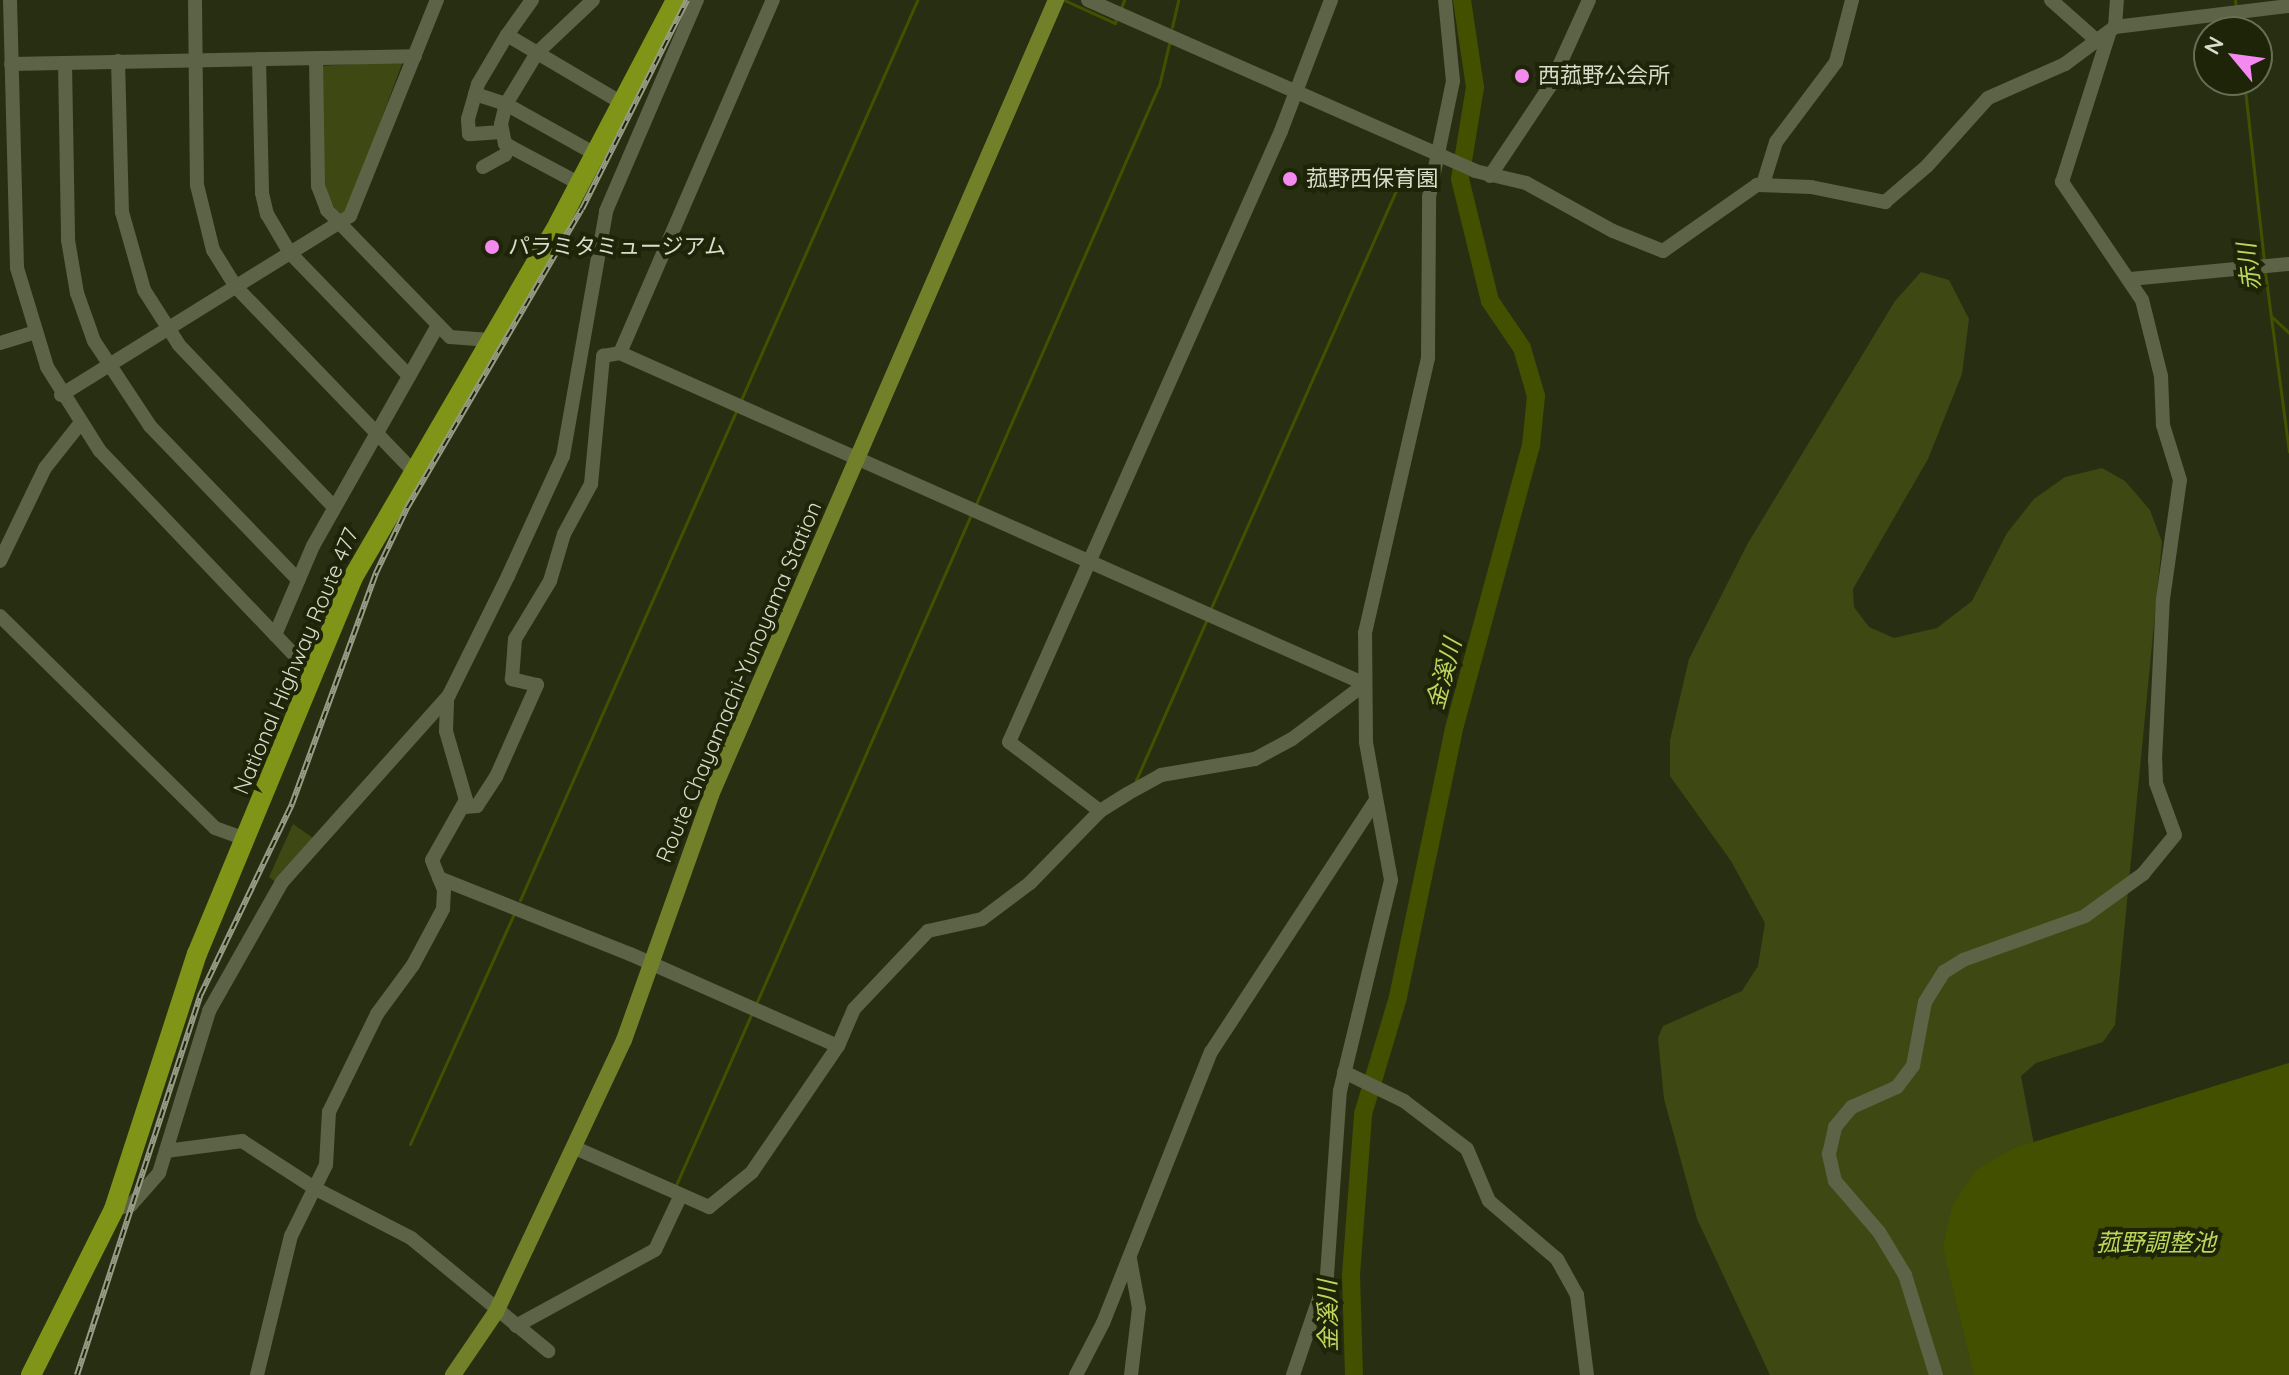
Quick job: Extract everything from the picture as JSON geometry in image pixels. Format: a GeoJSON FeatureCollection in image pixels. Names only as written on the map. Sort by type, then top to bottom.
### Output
{"type":"FeatureCollection","features":[{"type":"Feature","properties":{"kind":"highway","name":"National Highway Route 477"},"geometry":{"type":"LineString","coordinates":[[31,1375],[114,1209],[197,954],[364,556],[580,184],[676,0]]}},
{"type":"Feature","properties":{"kind":"main road","name":"Route Chayamachi-Yunoyama Station"},"geometry":{"type":"LineString","coordinates":[[453,1375],[496,1312],[624,1040],[711,795],[1056,2]]}},
{"type":"Feature","properties":{"kind":"street"},"geometry":{"type":"LineString","coordinates":[[10,0],[6,219],[33,333],[61,395],[79,425],[312,674]]}},
{"type":"Feature","properties":{"kind":"street"},"geometry":{"type":"LineString","coordinates":[[195,0],[203,222],[236,287],[413,471]]}},
{"type":"Feature","properties":{"kind":"street"},"geometry":{"type":"LineString","coordinates":[[61,395],[350,216],[437,0]]}},
{"type":"Feature","properties":{"kind":"street"},"geometry":{"type":"LineString","coordinates":[[501,132],[469,134],[475,94],[507,35],[532,0]]}},
{"type":"Feature","properties":{"kind":"street"},"geometry":{"type":"LineString","coordinates":[[580,184],[510,146],[501,132],[506,104],[537,53],[593,0]]}},
{"type":"Feature","properties":{"kind":"street"},"geometry":{"type":"LineString","coordinates":[[114,1209],[131,1205],[151,1185],[166,1151],[209,1011],[282,882],[447,698],[563,456],[606,211],[697,0]]}},
{"type":"Feature","properties":{"kind":"street"},"geometry":{"type":"LineString","coordinates":[[620,353],[773,0]]}},
{"type":"Feature","properties":{"kind":"street"},"geometry":{"type":"LineString","coordinates":[[1088,0],[1442,156],[1488,175],[1526,183],[1613,231],[1663,251],[1682,242],[1730,200],[1763,184],[1811,187],[1885,202],[1934,159],[1988,98],[2065,64],[2112,29],[2230,9],[2289,6]]}},
{"type":"Feature","properties":{"kind":"street"},"geometry":{"type":"LineString","coordinates":[[1100,811],[1009,742],[1281,131],[1293,90],[1331,0]]}},
{"type":"Feature","properties":{"kind":"street"},"geometry":{"type":"LineString","coordinates":[[1293,1375],[1327,1275],[1346,1074],[1391,880],[1390,853],[1376,800],[1366,742],[1365,684],[1372,588],[1428,358],[1426,228],[1442,156],[1453,81],[1445,0]]}},
{"type":"Feature","properties":{"kind":"street"},"geometry":{"type":"LineString","coordinates":[[1488,175],[1550,86],[1589,0]]}},
{"type":"Feature","properties":{"kind":"street"},"geometry":{"type":"LineString","coordinates":[[1763,184],[1776,142],[1836,62],[1852,0]]}},
{"type":"Feature","properties":{"kind":"street"},"geometry":{"type":"LineString","coordinates":[[2051,0],[2096,40]]}},
{"type":"Feature","properties":{"kind":"street"},"geometry":{"type":"LineString","coordinates":[[1936,1375],[1905,1275],[1879,1232],[1835,1181],[1831,1138],[1852,1107],[1897,1087],[1913,1066],[1925,1002],[1944,972],[1963,960],[2085,916],[2143,874],[2175,835],[2156,783],[2155,760],[2163,599],[2180,480],[2163,425],[2153,336],[2130,279],[2062,182],[2112,29],[2117,0]]}},
{"type":"Feature","properties":{"kind":"street"},"geometry":{"type":"LineString","coordinates":[[507,35],[622,103]]}},
{"type":"Feature","properties":{"kind":"street"},"geometry":{"type":"LineString","coordinates":[[11,64],[415,56]]}},
{"type":"Feature","properties":{"kind":"street"},"geometry":{"type":"LineString","coordinates":[[316,58],[318,186],[338,222],[450,337],[490,340]]}},
{"type":"Feature","properties":{"kind":"street"},"geometry":{"type":"LineString","coordinates":[[259,59],[262,193],[267,214],[290,253],[409,376]]}},
{"type":"Feature","properties":{"kind":"street"},"geometry":{"type":"LineString","coordinates":[[118,61],[126,235],[144,290],[167,329],[334,507]]}},
{"type":"Feature","properties":{"kind":"street"},"geometry":{"type":"LineString","coordinates":[[65,63],[71,260],[83,313],[107,367],[150,426],[298,580]]}},
{"type":"Feature","properties":{"kind":"street"},"geometry":{"type":"LineString","coordinates":[[475,94],[506,104],[595,154]]}},
{"type":"Feature","properties":{"kind":"street"},"geometry":{"type":"LineString","coordinates":[[483,167],[505,155],[510,146]]}},
{"type":"Feature","properties":{"kind":"street"},"geometry":{"type":"LineString","coordinates":[[2130,279],[2289,264]]}},
{"type":"Feature","properties":{"kind":"street"},"geometry":{"type":"LineString","coordinates":[[275,635],[334,507],[438,325]]}},
{"type":"Feature","properties":{"kind":"street"},"geometry":{"type":"LineString","coordinates":[[0,343],[33,333]]}},
{"type":"Feature","properties":{"kind":"street"},"geometry":{"type":"LineString","coordinates":[[465,807],[477,806],[496,777],[537,685],[512,679],[517,632],[550,581],[564,534],[591,484],[603,356],[620,353],[1365,684]]}},
{"type":"Feature","properties":{"kind":"street"},"geometry":{"type":"LineString","coordinates":[[0,561],[45,468],[79,425]]}},
{"type":"Feature","properties":{"kind":"street"},"geometry":{"type":"LineString","coordinates":[[0,616],[215,828],[245,839]]}},
{"type":"Feature","properties":{"kind":"street"},"geometry":{"type":"LineString","coordinates":[[573,1147],[709,1207],[752,1172],[838,1046],[854,1009],[928,931],[982,919],[1030,883],[1100,811],[1161,775],[1255,759],[1292,739],[1365,684]]}},
{"type":"Feature","properties":{"kind":"street"},"geometry":{"type":"LineString","coordinates":[[257,1375],[285,1256],[326,1165],[329,1112],[377,1014],[413,965],[443,909],[439,878],[432,860],[465,807],[446,731],[447,698]]}},
{"type":"Feature","properties":{"kind":"street"},"geometry":{"type":"LineString","coordinates":[[1076,1375],[1130,1259],[1211,1052],[1376,800]]}},
{"type":"Feature","properties":{"kind":"street"},"geometry":{"type":"LineString","coordinates":[[439,878],[651,964],[838,1046]]}},
{"type":"Feature","properties":{"kind":"street"},"geometry":{"type":"LineString","coordinates":[[1346,1074],[1404,1101],[1467,1149],[1489,1201],[1557,1259],[1577,1295],[1587,1375]]}},
{"type":"Feature","properties":{"kind":"street"},"geometry":{"type":"LineString","coordinates":[[166,1151],[242,1141],[316,1189],[411,1238],[496,1312],[548,1351]]}},
{"type":"Feature","properties":{"kind":"street"},"geometry":{"type":"LineString","coordinates":[[516,1326],[655,1250],[681,1195]]}},
{"type":"Feature","properties":{"kind":"street"},"geometry":{"type":"LineString","coordinates":[[1130,1259],[1139,1308],[1131,1375]]}},
{"type":"Feature","properties":{"kind":"shaded area"},"geometry":{"type":"Polygon","coordinates":[[[403,61],[347,212],[340,215],[324,192],[321,66],[403,61]]]}},
{"type":"Feature","properties":{"kind":"shaded area"},"geometry":{"type":"Polygon","coordinates":[[[1921,272],[1949,280],[1969,319],[1962,374],[1928,459],[1853,589],[1854,607],[1869,627],[1894,638],[1937,628],[1972,601],[2007,533],[2034,499],[2065,477],[2102,468],[2125,481],[2150,510],[2162,542],[2115,1025],[2103,1042],[2036,1063],[2021,1076],[2035,1150],[2056,1375],[1770,1375],[1697,1219],[1664,1099],[1658,1038],[1663,1026],[1742,991],[1758,966],[1765,923],[1731,861],[1670,776],[1670,740],[1689,659],[1748,543],[1895,301],[1921,272]]]}},
{"type":"Feature","properties":{"kind":"shaded area"},"geometry":{"type":"Polygon","coordinates":[[[293,824],[313,838],[278,884],[269,877],[293,824]]]}},
{"type":"Feature","properties":{"kind":"water","name":"菰野調整池"},"geometry":{"type":"Polygon","coordinates":[[[2289,1063],[2289,1375],[1974,1375],[1943,1247],[1952,1206],[1976,1170],[2014,1148],[2289,1063]]]}},
{"type":"Feature","properties":{"kind":"waterway"},"geometry":{"type":"LineString","coordinates":[[740,402],[917,0]]}},
{"type":"Feature","properties":{"kind":"waterway"},"geometry":{"type":"LineString","coordinates":[[1064,0],[1115,23],[1116,19]]}},
{"type":"Feature","properties":{"kind":"waterway"},"geometry":{"type":"LineString","coordinates":[[1121,8],[1124,0]]}},
{"type":"Feature","properties":{"kind":"waterway"},"geometry":{"type":"LineString","coordinates":[[1172,27],[1178,0]]}},
{"type":"Feature","properties":{"kind":"waterway","name":"金溪川"},"geometry":{"type":"LineString","coordinates":[[1354,1375],[1351,1275],[1363,1114],[1398,997],[1455,725],[1531,446],[1536,396],[1522,348],[1490,301],[1460,179],[1475,87],[1462,0]]}},
{"type":"Feature","properties":{"kind":"waterway","name":"赤川"},"geometry":{"type":"LineString","coordinates":[[2235,0],[2236,8]]}},
{"type":"Feature","properties":{"kind":"waterway"},"geometry":{"type":"LineString","coordinates":[[976,504],[1159,86],[1169,44]]}},
{"type":"Feature","properties":{"kind":"waterway","name":"赤川"},"geometry":{"type":"LineString","coordinates":[[2246,96],[2264,260]]}},
{"type":"Feature","properties":{"kind":"waterway"},"geometry":{"type":"LineString","coordinates":[[1211,608],[1397,188]]}},
{"type":"Feature","properties":{"kind":"waterway","name":"赤川"},"geometry":{"type":"LineString","coordinates":[[2265,272],[2289,451]]}},
{"type":"Feature","properties":{"kind":"waterway"},"geometry":{"type":"LineString","coordinates":[[2271,316],[2289,333]]}},
{"type":"Feature","properties":{"kind":"waterway"},"geometry":{"type":"LineString","coordinates":[[520,900],[737,409]]}},
{"type":"Feature","properties":{"kind":"waterway"},"geometry":{"type":"LineString","coordinates":[[755,1006],[970,517]]}},
{"type":"Feature","properties":{"kind":"waterway"},"geometry":{"type":"LineString","coordinates":[[1136,780],[1207,619]]}},
{"type":"Feature","properties":{"kind":"waterway"},"geometry":{"type":"LineString","coordinates":[[410,1144],[514,914]]}},
{"type":"Feature","properties":{"kind":"waterway"},"geometry":{"type":"LineString","coordinates":[[676,1185],[752,1013]]}},
{"type":"Feature","properties":{"kind":"railway"},"geometry":{"type":"LineString","coordinates":[[77,1375],[201,994],[292,804],[376,573],[407,508],[582,209],[687,0]]}},
{"type":"Feature","properties":{"kind":"place","name":"西菰野公会所"},"geometry":{"type":"Point","coordinates":[1522,76]}},
{"type":"Feature","properties":{"kind":"place","name":"菰野西保育園"},"geometry":{"type":"Point","coordinates":[1290,179]}},
{"type":"Feature","properties":{"kind":"place","name":"パラミタミュージアム"},"geometry":{"type":"Point","coordinates":[492,247]}}]}
